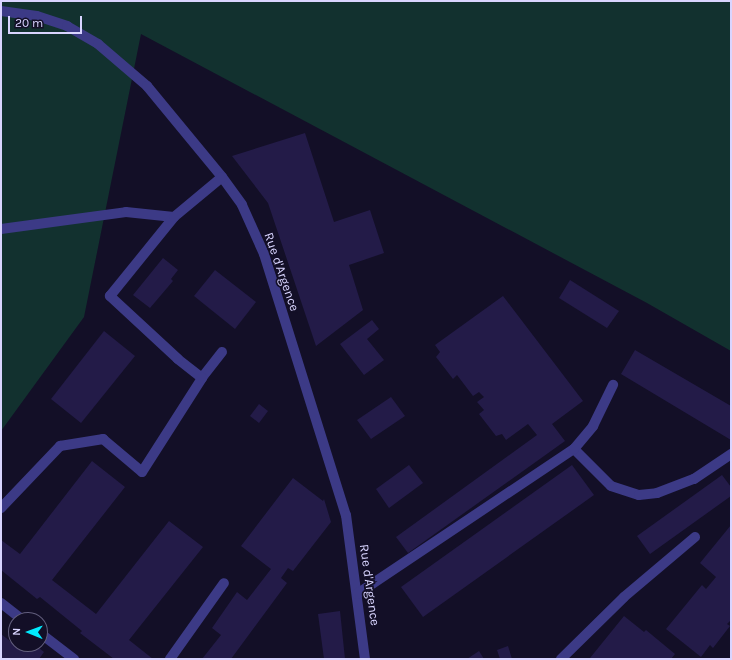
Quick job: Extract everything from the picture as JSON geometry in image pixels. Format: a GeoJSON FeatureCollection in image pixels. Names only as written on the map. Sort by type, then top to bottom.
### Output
{"type":"FeatureCollection","features":[{"type":"Feature","properties":{"kind":"street","name":"Rue d'Argence"},"geometry":{"type":"LineString","coordinates":[[1,12],[37,16],[67,26],[98,44],[147,86],[222,177],[242,205],[264,254],[346,515],[365,659]]}},
{"type":"Feature","properties":{"kind":"street"},"geometry":{"type":"LineString","coordinates":[[202,378],[178,359],[110,296],[174,217],[222,177]]}},
{"type":"Feature","properties":{"kind":"street"},"geometry":{"type":"LineString","coordinates":[[1,229],[126,212],[174,217]]}},
{"type":"Feature","properties":{"kind":"street"},"geometry":{"type":"LineString","coordinates":[[1,508],[60,446],[103,438],[142,472],[202,378],[222,352]]}},
{"type":"Feature","properties":{"kind":"street"},"geometry":{"type":"LineString","coordinates":[[357,594],[574,449],[593,426],[613,386]]}},
{"type":"Feature","properties":{"kind":"street"},"geometry":{"type":"LineString","coordinates":[[574,449],[611,486],[639,495],[657,493],[694,479],[731,454]]}},
{"type":"Feature","properties":{"kind":"street"},"geometry":{"type":"LineString","coordinates":[[561,659],[624,597],[695,537]]}},
{"type":"Feature","properties":{"kind":"street"},"geometry":{"type":"LineString","coordinates":[[170,659],[224,583]]}},
{"type":"Feature","properties":{"kind":"street"},"geometry":{"type":"LineString","coordinates":[[1,603],[13,612]]}},
{"type":"Feature","properties":{"kind":"street"},"geometry":{"type":"LineString","coordinates":[[48,639],[74,659]]}},
{"type":"Feature","properties":{"kind":"green space"},"geometry":{"type":"Polygon","coordinates":[[[1,1],[731,1],[731,351],[647,303],[141,34],[84,317],[1,431],[1,1]]]}},
{"type":"Feature","properties":{"kind":"building"},"geometry":{"type":"Polygon","coordinates":[[[305,133],[334,222],[370,210],[384,253],[349,265],[363,310],[316,346],[268,203],[232,156],[305,133]]]}},
{"type":"Feature","properties":{"kind":"building"},"geometry":{"type":"Polygon","coordinates":[[[163,258],[178,270],[171,279],[173,281],[150,308],[133,295],[163,258]]]}},
{"type":"Feature","properties":{"kind":"building"},"geometry":{"type":"Polygon","coordinates":[[[215,270],[256,302],[235,329],[194,296],[215,270]]]}},
{"type":"Feature","properties":{"kind":"building"},"geometry":{"type":"Polygon","coordinates":[[[570,280],[619,311],[607,328],[559,298],[570,280]]]}},
{"type":"Feature","properties":{"kind":"building"},"geometry":{"type":"Polygon","coordinates":[[[503,296],[583,401],[552,424],[565,441],[408,553],[396,537],[537,435],[528,424],[506,440],[502,434],[496,436],[479,414],[484,410],[477,402],[484,397],[479,392],[473,396],[457,375],[453,379],[436,357],[440,352],[435,345],[503,296]]]}},
{"type":"Feature","properties":{"kind":"building"},"geometry":{"type":"Polygon","coordinates":[[[372,320],[379,329],[367,339],[384,360],[364,375],[340,344],[372,320]]]}},
{"type":"Feature","properties":{"kind":"building"},"geometry":{"type":"Polygon","coordinates":[[[104,331],[135,356],[81,423],[51,399],[104,331]]]}},
{"type":"Feature","properties":{"kind":"building"},"geometry":{"type":"Polygon","coordinates":[[[635,350],[731,406],[731,440],[621,374],[635,350]]]}},
{"type":"Feature","properties":{"kind":"building"},"geometry":{"type":"Polygon","coordinates":[[[391,397],[405,416],[371,439],[357,420],[391,397]]]}},
{"type":"Feature","properties":{"kind":"building"},"geometry":{"type":"Polygon","coordinates":[[[259,404],[268,411],[259,423],[250,416],[259,404]]]}},
{"type":"Feature","properties":{"kind":"building"},"geometry":{"type":"Polygon","coordinates":[[[92,461],[125,487],[52,580],[96,614],[169,521],[203,547],[129,640],[153,659],[114,659],[80,633],[82,631],[40,597],[37,599],[1,570],[1,540],[20,554],[92,461]]]}},
{"type":"Feature","properties":{"kind":"building"},"geometry":{"type":"Polygon","coordinates":[[[409,465],[423,483],[389,508],[376,489],[409,465]]]}},
{"type":"Feature","properties":{"kind":"building"},"geometry":{"type":"Polygon","coordinates":[[[572,465],[594,495],[423,617],[401,587],[572,465]]]}},
{"type":"Feature","properties":{"kind":"building"},"geometry":{"type":"Polygon","coordinates":[[[722,475],[731,487],[731,496],[650,554],[637,536],[722,475]]]}},
{"type":"Feature","properties":{"kind":"building"},"geometry":{"type":"Polygon","coordinates":[[[293,478],[323,501],[324,499],[331,522],[293,571],[288,568],[281,578],[287,583],[231,659],[202,659],[221,635],[212,628],[237,592],[247,600],[271,569],[241,546],[293,478]]]}},
{"type":"Feature","properties":{"kind":"building"},"geometry":{"type":"Polygon","coordinates":[[[731,525],[731,620],[727,624],[730,626],[713,648],[710,645],[701,657],[666,629],[702,585],[706,589],[716,577],[700,563],[731,525]]]}},
{"type":"Feature","properties":{"kind":"building"},"geometry":{"type":"Polygon","coordinates":[[[340,611],[345,659],[324,659],[318,614],[340,611]]]}},
{"type":"Feature","properties":{"kind":"building"},"geometry":{"type":"Polygon","coordinates":[[[624,616],[644,632],[646,630],[675,654],[671,659],[590,658],[624,616]]]}},
{"type":"Feature","properties":{"kind":"building"},"geometry":{"type":"Polygon","coordinates":[[[1,634],[8,639],[8,652],[44,652],[39,659],[1,659],[1,634]]]}},
{"type":"Feature","properties":{"kind":"building"},"geometry":{"type":"Polygon","coordinates":[[[508,646],[512,659],[500,659],[497,650],[508,646]]]}},
{"type":"Feature","properties":{"kind":"building"},"geometry":{"type":"Polygon","coordinates":[[[479,651],[484,659],[467,659],[479,651]]]}}]}
